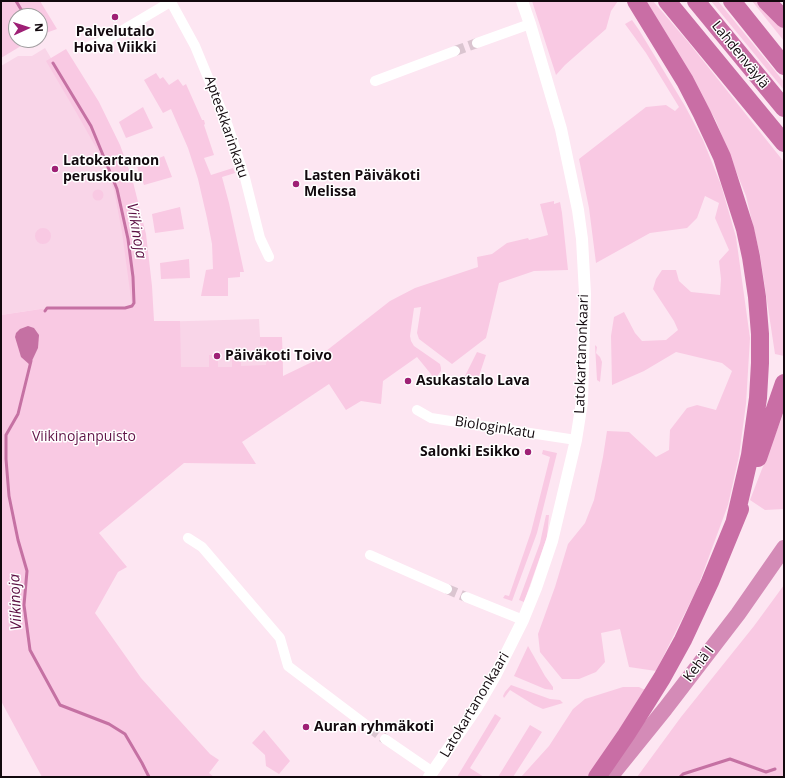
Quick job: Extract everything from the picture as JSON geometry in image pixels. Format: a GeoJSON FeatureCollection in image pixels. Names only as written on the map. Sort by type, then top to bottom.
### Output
{"type":"FeatureCollection","features":[{"type":"Feature","properties":{"kind":"highway"},"geometry":{"type":"LineString","coordinates":[[636,1],[685,81],[722,157],[743,222],[751,257],[757,297],[760,334],[758,398],[750,455],[735,520]]}},
{"type":"Feature","properties":{"kind":"highway"},"geometry":{"type":"LineString","coordinates":[[667,1],[784,143]]}},
{"type":"Feature","properties":{"kind":"highway","name":"Lahdenväylä"},"geometry":{"type":"LineString","coordinates":[[696,1],[784,108]]}},
{"type":"Feature","properties":{"kind":"highway","name":"Lahdenväylä"},"geometry":{"type":"LineString","coordinates":[[732,1],[784,66]]}},
{"type":"Feature","properties":{"kind":"highway"},"geometry":{"type":"LineString","coordinates":[[766,1],[784,19]]}},
{"type":"Feature","properties":{"kind":"highway"},"geometry":{"type":"LineString","coordinates":[[597,777],[643,709],[683,640],[710,582],[735,520],[784,384]]}},
{"type":"Feature","properties":{"kind":"highway","name":"Kehä I"},"geometry":{"type":"LineString","coordinates":[[610,777],[665,709],[738,614],[784,548]]}},
{"type":"Feature","properties":{"kind":"street"},"geometry":{"type":"LineString","coordinates":[[86,48],[106,40],[172,1]]}},
{"type":"Feature","properties":{"kind":"street","name":"Apteekkarinkatu"},"geometry":{"type":"LineString","coordinates":[[172,1],[195,46],[226,119],[245,178],[260,238],[269,257]]}},
{"type":"Feature","properties":{"kind":"street","name":"Latokartanonkaari"},"geometry":{"type":"LineString","coordinates":[[431,775],[477,707],[495,676],[523,620],[536,588],[552,541],[576,440],[582,402],[585,294],[582,239],[574,186],[561,130],[522,1]]}},
{"type":"Feature","properties":{"kind":"street"},"geometry":{"type":"LineString","coordinates":[[477,43],[530,24]]}},
{"type":"Feature","properties":{"kind":"street"},"geometry":{"type":"LineString","coordinates":[[375,82],[455,51]]}},
{"type":"Feature","properties":{"kind":"street","name":"Biologinkatu"},"geometry":{"type":"LineString","coordinates":[[417,410],[431,418],[576,440]]}},
{"type":"Feature","properties":{"kind":"street"},"geometry":{"type":"LineString","coordinates":[[188,538],[202,547],[280,638],[288,666],[370,728]]}},
{"type":"Feature","properties":{"kind":"street"},"geometry":{"type":"LineString","coordinates":[[370,555],[447,589]]}},
{"type":"Feature","properties":{"kind":"street"},"geometry":{"type":"LineString","coordinates":[[466,597],[523,620]]}},
{"type":"Feature","properties":{"kind":"street"},"geometry":{"type":"LineString","coordinates":[[385,739],[431,775]]}},
{"type":"Feature","properties":{"kind":"shaded area","name":"Latokartanon peruskoulu"},"geometry":{"type":"Polygon","coordinates":[[[45,48],[91,126],[117,189],[129,243],[132,306],[125,308],[47,308],[1,315],[1,66],[18,56],[32,56],[45,48]]]}},
{"type":"Feature","properties":{"kind":"shaded area","name":"Päiväkoti Toivo"},"geometry":{"type":"Polygon","coordinates":[[[259,319],[260,337],[282,337],[283,376],[190,421],[154,322],[259,319]]]}},
{"type":"Feature","properties":{"kind":"shaded area"},"geometry":{"type":"Polygon","coordinates":[[[28,326],[34,328],[39,335],[38,348],[30,365],[21,357],[15,337],[16,333],[20,329],[28,326]]]}},
{"type":"Feature","properties":{"kind":"green space"},"geometry":{"type":"Polygon","coordinates":[[[1,1],[40,1],[44,8],[8,8],[8,48],[18,48],[1,58],[1,1]]]}},
{"type":"Feature","properties":{"kind":"green space"},"geometry":{"type":"Polygon","coordinates":[[[532,1],[618,1],[611,11],[606,29],[565,65],[556,75],[532,1]]]}},
{"type":"Feature","properties":{"kind":"green space"},"geometry":{"type":"Polygon","coordinates":[[[644,1],[653,1],[689,43],[784,162],[784,356],[775,354],[760,255],[746,196],[716,121],[677,52],[644,1]]]}},
{"type":"Feature","properties":{"kind":"green space"},"geometry":{"type":"Polygon","coordinates":[[[711,1],[718,1],[784,82],[784,90],[711,1]]]}},
{"type":"Feature","properties":{"kind":"green space"},"geometry":{"type":"Polygon","coordinates":[[[752,1],[759,1],[784,27],[784,41],[752,1]]]}},
{"type":"Feature","properties":{"kind":"green space"},"geometry":{"type":"Polygon","coordinates":[[[48,14],[57,29],[48,32],[48,14]]]}},
{"type":"Feature","properties":{"kind":"green space"},"geometry":{"type":"Polygon","coordinates":[[[632,20],[685,106],[703,140],[721,185],[736,237],[750,338],[746,404],[739,456],[728,505],[697,589],[656,671],[629,667],[620,629],[601,633],[605,662],[596,672],[579,679],[562,679],[540,652],[538,634],[555,587],[568,544],[585,523],[594,500],[607,431],[629,432],[656,457],[669,450],[670,430],[687,408],[697,405],[716,410],[732,371],[722,363],[676,352],[644,371],[612,385],[611,336],[614,317],[624,312],[635,333],[642,341],[666,340],[678,330],[674,321],[653,289],[656,279],[662,270],[676,270],[679,281],[691,292],[720,295],[721,279],[719,261],[729,250],[715,218],[719,203],[705,196],[697,218],[687,228],[650,233],[596,263],[589,208],[579,159],[646,107],[666,105],[675,111],[679,107],[646,53],[625,24],[632,20]]]}},
{"type":"Feature","properties":{"kind":"green space","name":"Viikinojanpuisto"},"geometry":{"type":"Polygon","coordinates":[[[66,49],[99,102],[120,145],[132,178],[146,234],[152,286],[154,321],[180,321],[181,367],[209,367],[209,355],[218,355],[218,367],[232,367],[232,353],[241,353],[241,366],[266,365],[266,346],[260,346],[260,337],[282,337],[283,376],[312,362],[390,301],[415,288],[478,267],[477,257],[492,254],[507,243],[528,238],[529,240],[548,235],[540,204],[554,201],[554,204],[560,202],[568,270],[534,271],[499,283],[486,338],[452,364],[419,339],[417,333],[421,307],[414,308],[410,336],[411,341],[414,346],[440,364],[441,371],[435,379],[417,357],[383,381],[381,404],[361,401],[346,410],[329,384],[242,442],[256,464],[184,463],[99,533],[127,567],[118,572],[95,613],[141,678],[210,754],[219,760],[209,773],[214,777],[42,777],[1,701],[1,315],[47,308],[125,308],[132,306],[122,232],[114,190],[102,158],[46,61],[66,49]]]}},
{"type":"Feature","properties":{"kind":"green space"},"geometry":{"type":"Polygon","coordinates":[[[156,73],[160,79],[163,77],[169,85],[178,79],[183,86],[186,84],[202,120],[204,120],[204,125],[214,155],[204,158],[211,175],[233,168],[235,173],[222,177],[244,272],[240,272],[240,277],[228,278],[228,296],[201,296],[206,270],[213,269],[212,244],[207,218],[198,179],[188,148],[171,109],[163,113],[144,80],[156,73]]]}},
{"type":"Feature","properties":{"kind":"green space"},"geometry":{"type":"Polygon","coordinates":[[[143,107],[153,128],[126,138],[119,122],[143,107]]]}},
{"type":"Feature","properties":{"kind":"green space"},"geometry":{"type":"Polygon","coordinates":[[[164,156],[172,177],[144,185],[137,167],[164,156]]]}},
{"type":"Feature","properties":{"kind":"green space"},"geometry":{"type":"Polygon","coordinates":[[[98,189],[102,191],[104,195],[102,199],[98,201],[94,199],[92,195],[94,191],[98,189]]]}},
{"type":"Feature","properties":{"kind":"green space"},"geometry":{"type":"Polygon","coordinates":[[[180,207],[184,229],[155,233],[152,214],[180,207]]]}},
{"type":"Feature","properties":{"kind":"green space"},"geometry":{"type":"Polygon","coordinates":[[[40,228],[46,228],[51,233],[49,242],[46,244],[40,244],[35,239],[35,233],[40,228]]]}},
{"type":"Feature","properties":{"kind":"green space"},"geometry":{"type":"Polygon","coordinates":[[[189,259],[190,278],[161,279],[160,263],[189,259]]]}},
{"type":"Feature","properties":{"kind":"green space"},"geometry":{"type":"Polygon","coordinates":[[[595,345],[597,347],[596,353],[602,362],[600,382],[597,380],[595,345]]]}},
{"type":"Feature","properties":{"kind":"green space"},"geometry":{"type":"Polygon","coordinates":[[[477,352],[486,355],[479,376],[477,378],[473,378],[465,376],[477,352]]]}},
{"type":"Feature","properties":{"kind":"green space"},"geometry":{"type":"Polygon","coordinates":[[[784,412],[784,509],[765,510],[750,500],[784,412]]]}},
{"type":"Feature","properties":{"kind":"green space"},"geometry":{"type":"Polygon","coordinates":[[[543,450],[557,453],[537,533],[512,601],[503,598],[505,595],[509,596],[531,532],[550,457],[542,454],[543,450]]]}},
{"type":"Feature","properties":{"kind":"green space"},"geometry":{"type":"Polygon","coordinates":[[[546,515],[549,515],[547,537],[524,602],[519,600],[540,543],[546,515]]]}},
{"type":"Feature","properties":{"kind":"green space"},"geometry":{"type":"Polygon","coordinates":[[[784,585],[784,777],[637,777],[681,717],[754,626],[784,585]]]}},
{"type":"Feature","properties":{"kind":"green space"},"geometry":{"type":"Polygon","coordinates":[[[528,646],[553,687],[553,690],[545,689],[514,676],[528,646]]]}},
{"type":"Feature","properties":{"kind":"green space"},"geometry":{"type":"Polygon","coordinates":[[[511,685],[550,699],[560,700],[563,703],[543,709],[510,690],[504,698],[503,696],[505,692],[511,685]]]}},
{"type":"Feature","properties":{"kind":"green space"},"geometry":{"type":"Polygon","coordinates":[[[623,687],[639,687],[649,689],[590,777],[521,777],[549,746],[573,709],[585,699],[623,687]]]}},
{"type":"Feature","properties":{"kind":"green space"},"geometry":{"type":"Polygon","coordinates":[[[495,714],[501,718],[470,768],[484,777],[457,777],[495,714]]]}},
{"type":"Feature","properties":{"kind":"green space"},"geometry":{"type":"Polygon","coordinates":[[[530,725],[542,732],[513,777],[498,777],[530,725]]]}},
{"type":"Feature","properties":{"kind":"green space"},"geometry":{"type":"Polygon","coordinates":[[[264,730],[290,761],[279,774],[266,766],[265,755],[252,743],[264,730]]]}},
{"type":"Feature","properties":{"kind":"waterway","name":"Viikinoja"},"geometry":{"type":"LineString","coordinates":[[16,1],[20,8]]}},
{"type":"Feature","properties":{"kind":"waterway","name":"Viikinoja"},"geometry":{"type":"LineString","coordinates":[[45,311],[47,308],[125,308],[132,306],[134,303],[133,277],[128,239],[117,189],[91,126],[53,63]]}},
{"type":"Feature","properties":{"kind":"waterway","name":"Viikinoja"},"geometry":{"type":"LineString","coordinates":[[31,361],[18,414],[6,435],[9,496],[18,540],[27,571],[24,605],[30,650],[60,705],[109,724],[125,734],[149,777]]}},
{"type":"Feature","properties":{"kind":"waterway"},"geometry":{"type":"LineString","coordinates":[[680,777],[683,774],[730,759],[766,772],[775,769]]}},
{"type":"Feature","properties":{"kind":"tunnel"},"geometry":{"type":"LineString","coordinates":[[455,51],[477,43]]}},
{"type":"Feature","properties":{"kind":"tunnel"},"geometry":{"type":"LineString","coordinates":[[447,589],[466,597]]}},
{"type":"Feature","properties":{"kind":"tunnel"},"geometry":{"type":"LineString","coordinates":[[370,728],[385,739]]}},
{"type":"Feature","properties":{"kind":"place","name":"Palvelutalo Hoiva Viikki"},"geometry":{"type":"Point","coordinates":[115,17]}},
{"type":"Feature","properties":{"kind":"place","name":"Latokartanon peruskoulu"},"geometry":{"type":"Point","coordinates":[55,169]}},
{"type":"Feature","properties":{"kind":"place","name":"Lasten Päiväkoti Melissa"},"geometry":{"type":"Point","coordinates":[296,184]}},
{"type":"Feature","properties":{"kind":"place","name":"Päiväkoti Toivo"},"geometry":{"type":"Point","coordinates":[217,356]}},
{"type":"Feature","properties":{"kind":"place","name":"Asukastalo Lava"},"geometry":{"type":"Point","coordinates":[408,381]}},
{"type":"Feature","properties":{"kind":"place","name":"Salonki Esikko"},"geometry":{"type":"Point","coordinates":[528,452]}},
{"type":"Feature","properties":{"kind":"place","name":"Auran ryhmäkoti"},"geometry":{"type":"Point","coordinates":[306,727]}}]}
